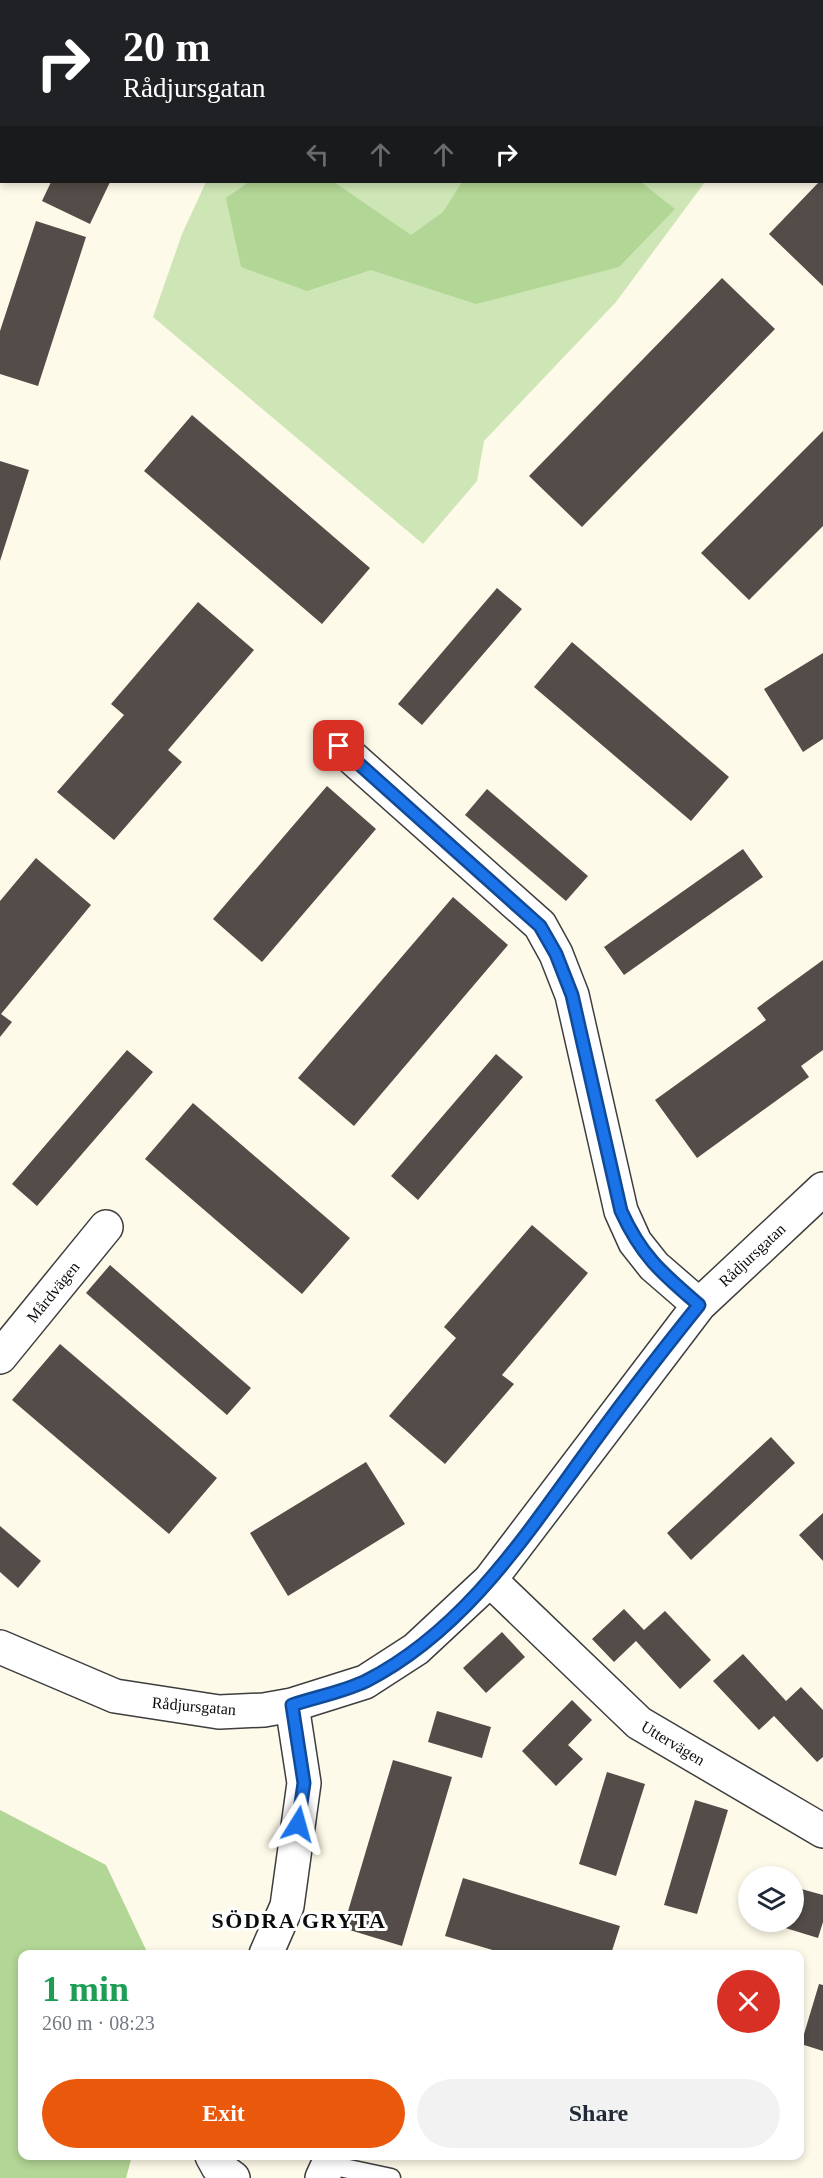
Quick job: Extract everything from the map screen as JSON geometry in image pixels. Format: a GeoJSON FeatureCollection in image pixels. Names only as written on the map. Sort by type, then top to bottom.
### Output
{"type":"FeatureCollection","features":[{"type":"Feature","properties":{"kind":"street"},"geometry":{"type":"LineString","coordinates":[[339,746],[540,926],[556,954],[572,995],[621,1211],[635,1242],[654,1266],[699,1305]]}},
{"type":"Feature","properties":{"kind":"street","name":"Rådjursgatan"},"geometry":{"type":"LineString","coordinates":[[0,1647],[115,1696],[219,1712],[264,1710],[292,1705],[364,1682],[416,1649],[490,1580],[699,1305],[823,1189]]}},
{"type":"Feature","properties":{"kind":"street","name":"Mårdvägen"},"geometry":{"type":"LineString","coordinates":[[0,1357],[106,1227]]}},
{"type":"Feature","properties":{"kind":"street","name":"Uttervägen"},"geometry":{"type":"LineString","coordinates":[[490,1580],[639,1724],[823,1831]]}},
{"type":"Feature","properties":{"kind":"street"},"geometry":{"type":"LineString","coordinates":[[268,1950],[287,1906],[304,1783],[292,1705]]}},
{"type":"Feature","properties":{"kind":"street"},"geometry":{"type":"LineString","coordinates":[[214,2160],[218,2167],[233,2178]]}},
{"type":"Feature","properties":{"kind":"lane"},"geometry":{"type":"LineString","coordinates":[[328,2166],[391,2178]]}},
{"type":"Feature","properties":{"kind":"green space"},"geometry":{"type":"Polygon","coordinates":[[[206,183],[704,183],[616,302],[484,441],[477,481],[423,544],[153,317],[182,234],[206,183]]]}},
{"type":"Feature","properties":{"kind":"green space"},"geometry":{"type":"Polygon","coordinates":[[[248,183],[335,183],[411,235],[443,212],[461,183],[642,183],[675,209],[619,267],[476,304],[371,270],[307,291],[241,267],[226,198],[248,183]]]}},
{"type":"Feature","properties":{"kind":"green space"},"geometry":{"type":"Polygon","coordinates":[[[0,1810],[106,1865],[146,1950],[18,1950],[18,2160],[131,2160],[126,2178],[0,2178],[0,1810]]]}},
{"type":"Feature","properties":{"kind":"building"},"geometry":{"type":"Polygon","coordinates":[[[51,183],[110,183],[90,224],[42,201],[51,183]]]}},
{"type":"Feature","properties":{"kind":"building"},"geometry":{"type":"Polygon","coordinates":[[[818,183],[823,183],[823,286],[769,234],[818,183]]]}},
{"type":"Feature","properties":{"kind":"building"},"geometry":{"type":"Polygon","coordinates":[[[36,221],[86,237],[38,386],[0,374],[0,331],[36,221]]]}},
{"type":"Feature","properties":{"kind":"building"},"geometry":{"type":"Polygon","coordinates":[[[722,278],[775,329],[582,527],[529,476],[722,278]]]}},
{"type":"Feature","properties":{"kind":"building"},"geometry":{"type":"Polygon","coordinates":[[[192,415],[370,568],[322,624],[144,471],[192,415]]]}},
{"type":"Feature","properties":{"kind":"building"},"geometry":{"type":"Polygon","coordinates":[[[823,431],[823,526],[749,600],[701,553],[823,431]]]}},
{"type":"Feature","properties":{"kind":"building"},"geometry":{"type":"Polygon","coordinates":[[[0,461],[29,470],[0,561],[0,461]]]}},
{"type":"Feature","properties":{"kind":"building"},"geometry":{"type":"Polygon","coordinates":[[[497,588],[522,609],[422,725],[398,704],[497,588]]]}},
{"type":"Feature","properties":{"kind":"building"},"geometry":{"type":"Polygon","coordinates":[[[198,602],[254,650],[168,750],[182,762],[114,840],[57,792],[124,715],[111,704],[198,602]]]}},
{"type":"Feature","properties":{"kind":"building"},"geometry":{"type":"Polygon","coordinates":[[[572,642],[729,777],[691,821],[534,687],[572,642]]]}},
{"type":"Feature","properties":{"kind":"building"},"geometry":{"type":"Polygon","coordinates":[[[823,653],[823,739],[803,752],[764,689],[823,653]]]}},
{"type":"Feature","properties":{"kind":"building"},"geometry":{"type":"Polygon","coordinates":[[[327,786],[376,829],[262,962],[213,919],[327,786]]]}},
{"type":"Feature","properties":{"kind":"building"},"geometry":{"type":"Polygon","coordinates":[[[487,789],[588,876],[566,901],[465,815],[487,789]]]}},
{"type":"Feature","properties":{"kind":"building"},"geometry":{"type":"Polygon","coordinates":[[[743,849],[763,877],[624,975],[604,947],[743,849]]]}},
{"type":"Feature","properties":{"kind":"building"},"geometry":{"type":"Polygon","coordinates":[[[36,858],[91,905],[1,1014],[12,1022],[0,1037],[0,901],[36,858]]]}},
{"type":"Feature","properties":{"kind":"building"},"geometry":{"type":"Polygon","coordinates":[[[453,897],[508,945],[354,1126],[298,1078],[453,897]]]}},
{"type":"Feature","properties":{"kind":"building"},"geometry":{"type":"Polygon","coordinates":[[[823,960],[823,1050],[801,1066],[809,1077],[697,1158],[655,1100],[766,1020],[757,1008],[823,960]]]}},
{"type":"Feature","properties":{"kind":"building"},"geometry":{"type":"Polygon","coordinates":[[[127,1050],[153,1072],[37,1206],[12,1184],[127,1050]]]}},
{"type":"Feature","properties":{"kind":"building"},"geometry":{"type":"Polygon","coordinates":[[[496,1054],[523,1077],[418,1200],[391,1176],[496,1054]]]}},
{"type":"Feature","properties":{"kind":"building"},"geometry":{"type":"Polygon","coordinates":[[[193,1103],[350,1238],[302,1294],[145,1159],[193,1103]]]}},
{"type":"Feature","properties":{"kind":"building"},"geometry":{"type":"Polygon","coordinates":[[[532,1225],[588,1273],[502,1375],[514,1384],[445,1464],[389,1416],[456,1338],[444,1327],[532,1225]]]}},
{"type":"Feature","properties":{"kind":"building"},"geometry":{"type":"Polygon","coordinates":[[[110,1265],[251,1388],[227,1415],[86,1293],[110,1265]]]}},
{"type":"Feature","properties":{"kind":"building"},"geometry":{"type":"Polygon","coordinates":[[[60,1344],[217,1478],[169,1534],[12,1400],[60,1344]]]}},
{"type":"Feature","properties":{"kind":"building"},"geometry":{"type":"Polygon","coordinates":[[[771,1437],[795,1463],[691,1560],[667,1533],[771,1437]]]}},
{"type":"Feature","properties":{"kind":"building"},"geometry":{"type":"Polygon","coordinates":[[[366,1462],[405,1524],[288,1596],[250,1533],[366,1462]]]}},
{"type":"Feature","properties":{"kind":"building"},"geometry":{"type":"Polygon","coordinates":[[[823,1513],[823,1561],[799,1535],[823,1513]]]}},
{"type":"Feature","properties":{"kind":"building"},"geometry":{"type":"Polygon","coordinates":[[[0,1526],[41,1561],[18,1588],[0,1572],[0,1526]]]}},
{"type":"Feature","properties":{"kind":"building"},"geometry":{"type":"Polygon","coordinates":[[[624,1609],[644,1630],[665,1611],[711,1660],[680,1689],[636,1641],[614,1662],[592,1639],[624,1609]]]}},
{"type":"Feature","properties":{"kind":"building"},"geometry":{"type":"Polygon","coordinates":[[[502,1632],[525,1657],[486,1693],[463,1668],[502,1632]]]}},
{"type":"Feature","properties":{"kind":"building"},"geometry":{"type":"Polygon","coordinates":[[[743,1654],[786,1701],[801,1687],[823,1710],[823,1757],[817,1762],[774,1716],[759,1730],[713,1681],[743,1654]]]}},
{"type":"Feature","properties":{"kind":"building"},"geometry":{"type":"Polygon","coordinates":[[[572,1700],[592,1720],[568,1745],[583,1759],[556,1786],[522,1751],[572,1700]]]}},
{"type":"Feature","properties":{"kind":"building"},"geometry":{"type":"Polygon","coordinates":[[[437,1711],[491,1727],[482,1758],[428,1742],[437,1711]]]}},
{"type":"Feature","properties":{"kind":"building"},"geometry":{"type":"Polygon","coordinates":[[[393,1760],[452,1777],[402,1946],[343,1928],[393,1760]]]}},
{"type":"Feature","properties":{"kind":"building"},"geometry":{"type":"Polygon","coordinates":[[[607,1772],[645,1784],[616,1876],[579,1864],[607,1772]]]}},
{"type":"Feature","properties":{"kind":"building"},"geometry":{"type":"Polygon","coordinates":[[[695,1800],[728,1810],[697,1914],[664,1905],[695,1800]]]}},
{"type":"Feature","properties":{"kind":"building"},"geometry":{"type":"Polygon","coordinates":[[[463,1878],[620,1926],[612,1950],[492,1950],[445,1936],[463,1878]]]}},
{"type":"Feature","properties":{"kind":"building"},"geometry":{"type":"Polygon","coordinates":[[[804,1890],[823,1895],[823,1922],[818,1938],[798,1932],[804,1932],[804,1890]]]}},
{"type":"Feature","properties":{"kind":"building"},"geometry":{"type":"Polygon","coordinates":[[[819,1984],[823,1985],[823,2051],[804,2045],[804,2034],[819,1984]]]}},
{"type":"Feature","properties":{"kind":"district","name":"SÖDRA GRYTA"},"geometry":{"type":"Point","coordinates":[299,1920]}},
{"type":"Feature","properties":{"kind":"route"},"geometry":{"type":"LineString","coordinates":[[298,1824],[304,1783],[292,1705],[364,1682],[416,1649],[458,1613],[515,1551],[602,1431],[699,1305],[654,1266],[635,1242],[621,1211],[572,995],[556,954],[540,926],[339,746]]}}]}
